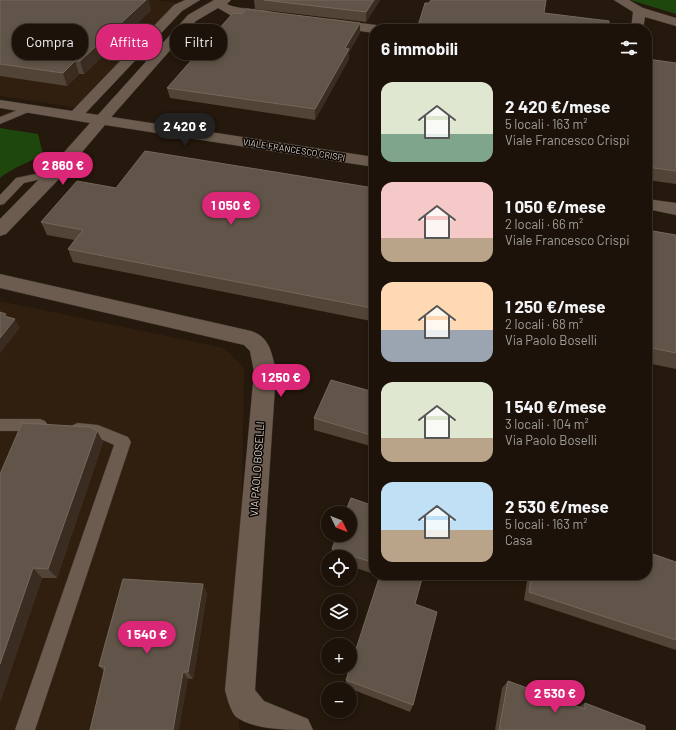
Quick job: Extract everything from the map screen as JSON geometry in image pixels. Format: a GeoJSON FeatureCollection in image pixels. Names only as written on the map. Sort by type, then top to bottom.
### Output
{"type":"FeatureCollection","features":[{"type":"Feature","properties":{"kind":"street"},"geometry":{"type":"LineString","coordinates":[[75,116],[178,8],[194,0]]}},
{"type":"Feature","properties":{"kind":"street"},"geometry":{"type":"LineString","coordinates":[[620,0],[639,11],[676,22]]}},
{"type":"Feature","properties":{"kind":"street"},"geometry":{"type":"LineString","coordinates":[[0,230],[55,173],[192,18],[200,12],[222,2],[230,11],[282,18]]}},
{"type":"Feature","properties":{"kind":"street"},"geometry":{"type":"LineString","coordinates":[[638,24],[639,11]]}},
{"type":"Feature","properties":{"kind":"street"},"geometry":{"type":"LineString","coordinates":[[321,22],[369,28]]}},
{"type":"Feature","properties":{"kind":"street","name":"VIALE FRANCESCO CRISPI"},"geometry":{"type":"LineString","coordinates":[[0,104],[369,161]]}},
{"type":"Feature","properties":{"kind":"street"},"geometry":{"type":"LineString","coordinates":[[652,205],[676,208]]}},
{"type":"Feature","properties":{"kind":"street","name":"VIA PAOLO BOSELLI"},"geometry":{"type":"LineString","coordinates":[[0,281],[251,339],[260,348],[265,372],[240,690],[245,704],[253,712],[297,730]]}},
{"type":"Feature","properties":{"kind":"lane"},"geometry":{"type":"LineString","coordinates":[[0,121],[28,109]]}},
{"type":"Feature","properties":{"kind":"lane"},"geometry":{"type":"LineString","coordinates":[[0,202],[20,180],[55,173]]}},
{"type":"Feature","properties":{"kind":"lane"},"geometry":{"type":"LineString","coordinates":[[0,425],[27,424],[98,431],[123,442],[25,730]]}},
{"type":"Feature","properties":{"kind":"shaded area"},"geometry":{"type":"Polygon","coordinates":[[[0,0],[156,0],[178,3],[158,24],[96,24],[96,60],[124,60],[83,104],[72,107],[0,96],[0,0]]]}},
{"type":"Feature","properties":{"kind":"shaded area"},"geometry":{"type":"Polygon","coordinates":[[[0,301],[224,348],[244,368],[239,730],[0,730],[0,301]]]}},
{"type":"Feature","properties":{"kind":"green space"},"geometry":{"type":"Polygon","coordinates":[[[630,0],[676,0],[676,14],[630,0]]]}},
{"type":"Feature","properties":{"kind":"green space"},"geometry":{"type":"Polygon","coordinates":[[[0,128],[38,134],[43,154],[10,171],[0,178],[0,128]]]}},
{"type":"Feature","properties":{"kind":"building"},"geometry":{"type":"Polygon","coordinates":[[[0,0],[146,0],[120,24],[96,24],[96,46],[88,54],[88,24],[12,24],[12,60],[81,60],[75,61],[63,73],[0,64],[0,0]]]}},
{"type":"Feature","properties":{"kind":"building"},"geometry":{"type":"Polygon","coordinates":[[[264,0],[374,0],[366,12],[264,0]]]}},
{"type":"Feature","properties":{"kind":"building"},"geometry":{"type":"Polygon","coordinates":[[[431,0],[546,0],[544,13],[609,21],[609,24],[419,24],[425,3],[429,3],[431,0]]]}},
{"type":"Feature","properties":{"kind":"building"},"geometry":{"type":"Polygon","coordinates":[[[246,9],[360,23],[345,48],[349,49],[315,109],[167,88],[192,60],[227,60],[227,24],[223,24],[233,13],[242,14],[246,9]]]}},
{"type":"Feature","properties":{"kind":"building"},"geometry":{"type":"Polygon","coordinates":[[[652,60],[676,63],[676,171],[652,168],[652,60]]]}},
{"type":"Feature","properties":{"kind":"building"},"geometry":{"type":"Polygon","coordinates":[[[145,151],[369,187],[369,307],[68,249],[83,230],[41,222],[77,181],[116,188],[145,151]]]}},
{"type":"Feature","properties":{"kind":"building"},"geometry":{"type":"Polygon","coordinates":[[[652,231],[676,235],[676,353],[652,348],[652,231]]]}},
{"type":"Feature","properties":{"kind":"building"},"geometry":{"type":"Polygon","coordinates":[[[0,312],[6,314],[4,316],[15,319],[0,338],[0,312]]]}},
{"type":"Feature","properties":{"kind":"building"},"geometry":{"type":"Polygon","coordinates":[[[331,380],[369,391],[369,434],[314,418],[331,380]]]}},
{"type":"Feature","properties":{"kind":"building"},"geometry":{"type":"Polygon","coordinates":[[[22,423],[90,427],[97,431],[48,569],[33,568],[0,664],[0,474],[22,423]]]}},
{"type":"Feature","properties":{"kind":"building"},"geometry":{"type":"Polygon","coordinates":[[[351,498],[369,504],[369,561],[357,557],[357,550],[332,549],[334,542],[357,542],[357,506],[348,506],[351,498]]]}},
{"type":"Feature","properties":{"kind":"building"},"geometry":{"type":"Polygon","coordinates":[[[652,554],[676,562],[676,640],[529,592],[531,580],[652,580],[652,554]]]}},
{"type":"Feature","properties":{"kind":"building"},"geometry":{"type":"Polygon","coordinates":[[[123,579],[203,584],[188,672],[183,672],[173,730],[90,730],[105,667],[99,666],[123,579]]]}},
{"type":"Feature","properties":{"kind":"building"},"geometry":{"type":"Polygon","coordinates":[[[378,580],[422,580],[415,604],[437,612],[413,705],[357,684],[357,682],[346,680],[348,674],[357,674],[357,646],[378,580]]]}},
{"type":"Feature","properties":{"kind":"building"},"geometry":{"type":"Polygon","coordinates":[[[508,681],[585,709],[585,703],[645,726],[645,730],[499,730],[508,681]]]}}]}
